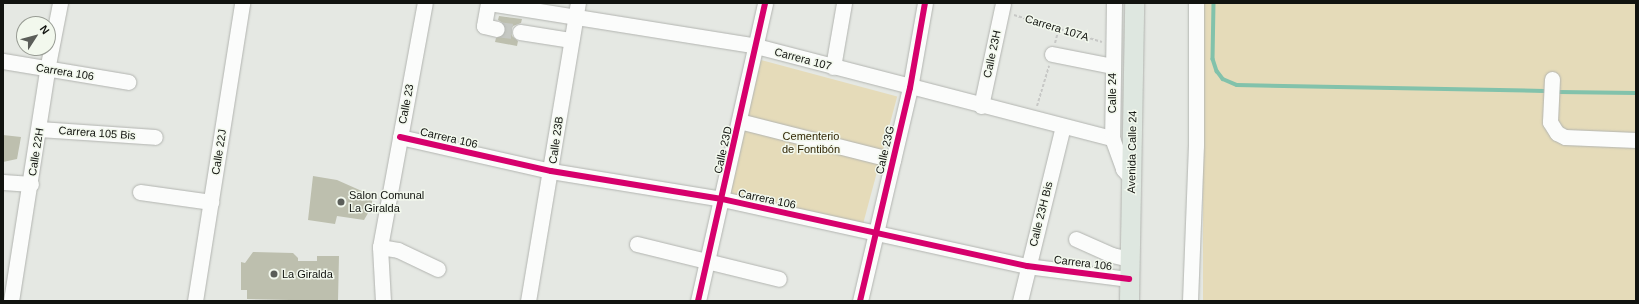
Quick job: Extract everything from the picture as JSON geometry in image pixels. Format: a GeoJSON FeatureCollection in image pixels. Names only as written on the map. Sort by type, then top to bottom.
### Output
{"type":"FeatureCollection","features":[{"type":"Feature","properties":{"kind":"main road","name":"Avenida Calle 24"},"geometry":{"type":"LineString","coordinates":[[1129,301],[1134,3]]}},
{"type":"Feature","properties":{"kind":"street","name":"Calle 22H"},"geometry":{"type":"LineString","coordinates":[[12,301],[47,70],[60,3]]}},
{"type":"Feature","properties":{"kind":"street","name":"Calle 22J"},"geometry":{"type":"LineString","coordinates":[[195,301],[242,3]]}},
{"type":"Feature","properties":{"kind":"street","name":"Calle 23"},"geometry":{"type":"LineString","coordinates":[[382,301],[380,246],[425,3]]}},
{"type":"Feature","properties":{"kind":"street"},"geometry":{"type":"LineString","coordinates":[[488,3],[484,26],[497,29]]}},
{"type":"Feature","properties":{"kind":"street","name":"Carrera 107"},"geometry":{"type":"LineString","coordinates":[[488,3],[529,9],[577,10],[756,46],[910,88],[1112,138]]}},
{"type":"Feature","properties":{"kind":"street","name":"Calle 23D"},"geometry":{"type":"LineString","coordinates":[[698,301],[765,3]]}},
{"type":"Feature","properties":{"kind":"street"},"geometry":{"type":"LineString","coordinates":[[833,67],[844,3]]}},
{"type":"Feature","properties":{"kind":"street","name":"Calle 23G"},"geometry":{"type":"LineString","coordinates":[[860,301],[910,88],[925,3]]}},
{"type":"Feature","properties":{"kind":"street","name":"Calle 24"},"geometry":{"type":"LineString","coordinates":[[1114,3],[1112,138],[1123,169],[1131,178]]}},
{"type":"Feature","properties":{"kind":"street"},"geometry":{"type":"LineString","coordinates":[[1190,301],[1196,145],[1196,3]]}},
{"type":"Feature","properties":{"kind":"street","name":"Calle 23H"},"geometry":{"type":"LineString","coordinates":[[981,106],[1002,7]]}},
{"type":"Feature","properties":{"kind":"street"},"geometry":{"type":"LineString","coordinates":[[529,9],[523,33],[571,40]]}},
{"type":"Feature","properties":{"kind":"street","name":"Calle 23B"},"geometry":{"type":"LineString","coordinates":[[528,301],[577,10]]}},
{"type":"Feature","properties":{"kind":"street"},"geometry":{"type":"LineString","coordinates":[[1052,54],[1112,73],[1133,58]]}},
{"type":"Feature","properties":{"kind":"street","name":"Carrera 106"},"geometry":{"type":"LineString","coordinates":[[3,61],[47,70],[128,82]]}},
{"type":"Feature","properties":{"kind":"street"},"geometry":{"type":"LineString","coordinates":[[1552,79],[1550,122],[1557,133],[1565,137],[1636,140]]}},
{"type":"Feature","properties":{"kind":"street"},"geometry":{"type":"LineString","coordinates":[[739,121],[893,160]]}},
{"type":"Feature","properties":{"kind":"street","name":"Calle 23H Bis"},"geometry":{"type":"LineString","coordinates":[[1020,301],[1063,126]]}},
{"type":"Feature","properties":{"kind":"street","name":"Carrera 105 Bis"},"geometry":{"type":"LineString","coordinates":[[39,129],[155,137]]}},
{"type":"Feature","properties":{"kind":"street","name":"Carrera 106"},"geometry":{"type":"LineString","coordinates":[[400,137],[551,171],[722,199],[1028,266],[1129,279]]}},
{"type":"Feature","properties":{"kind":"street"},"geometry":{"type":"LineString","coordinates":[[3,182],[30,184]]}},
{"type":"Feature","properties":{"kind":"street"},"geometry":{"type":"LineString","coordinates":[[140,192],[210,202]]}},
{"type":"Feature","properties":{"kind":"street"},"geometry":{"type":"LineString","coordinates":[[1076,239],[1130,259]]}},
{"type":"Feature","properties":{"kind":"street"},"geometry":{"type":"LineString","coordinates":[[637,244],[779,279]]}},
{"type":"Feature","properties":{"kind":"street"},"geometry":{"type":"LineString","coordinates":[[380,246],[398,250],[438,269]]}},
{"type":"Feature","properties":{"kind":"path"},"geometry":{"type":"LineString","coordinates":[[1033,119],[1059,28]]}},
{"type":"Feature","properties":{"kind":"green space"},"geometry":{"type":"Polygon","coordinates":[[[1203,3],[1636,3],[1636,301],[1203,301],[1203,3]]]}},
{"type":"Feature","properties":{"kind":"green space","name":"Cementerio de Fontibón"},"geometry":{"type":"Polygon","coordinates":[[[761,60],[897,96],[861,231],[725,194],[761,60]]]}},
{"type":"Feature","properties":{"kind":"building"},"geometry":{"type":"Polygon","coordinates":[[[499,16],[522,19],[521,23],[513,26],[511,30],[512,36],[518,41],[517,46],[495,42],[496,38],[503,35],[506,31],[503,23],[498,20],[499,16]]]}},
{"type":"Feature","properties":{"kind":"building"},"geometry":{"type":"Polygon","coordinates":[[[3,135],[21,137],[17,159],[3,162],[3,135]]]}},
{"type":"Feature","properties":{"kind":"building","name":"Salon Comunal La Giralda"},"geometry":{"type":"Polygon","coordinates":[[[313,176],[337,180],[373,196],[371,208],[364,220],[337,216],[335,224],[308,220],[313,176]]]}},
{"type":"Feature","properties":{"kind":"building","name":"La Giralda"},"geometry":{"type":"Polygon","coordinates":[[[253,252],[293,253],[298,258],[298,261],[317,261],[317,256],[339,256],[338,301],[247,299],[247,290],[241,290],[241,262],[245,263],[253,252]]]}},
{"type":"Feature","properties":{"kind":"waterway"},"geometry":{"type":"LineString","coordinates":[[1214,3],[1213,59],[1217,71],[1223,79],[1237,85],[1544,91]]}},
{"type":"Feature","properties":{"kind":"waterway"},"geometry":{"type":"LineString","coordinates":[[1559,92],[1636,93]]}},
{"type":"Feature","properties":{"kind":"tunnel"},"geometry":{"type":"LineString","coordinates":[[497,29],[520,32]]}},
{"type":"Feature","properties":{"kind":"cycle path"},"geometry":{"type":"LineString","coordinates":[[698,301],[765,3]]}},
{"type":"Feature","properties":{"kind":"cycle path"},"geometry":{"type":"LineString","coordinates":[[860,301],[910,88],[925,3]]}},
{"type":"Feature","properties":{"kind":"cycle path"},"geometry":{"type":"LineString","coordinates":[[400,137],[551,171],[722,199],[1027,266],[1129,279]]}},
{"type":"Feature","properties":{"kind":"place","name":"Salon Comunal La Giralda"},"geometry":{"type":"Point","coordinates":[341,202]}},
{"type":"Feature","properties":{"kind":"place","name":"La Giralda"},"geometry":{"type":"Point","coordinates":[274,274]}}]}
